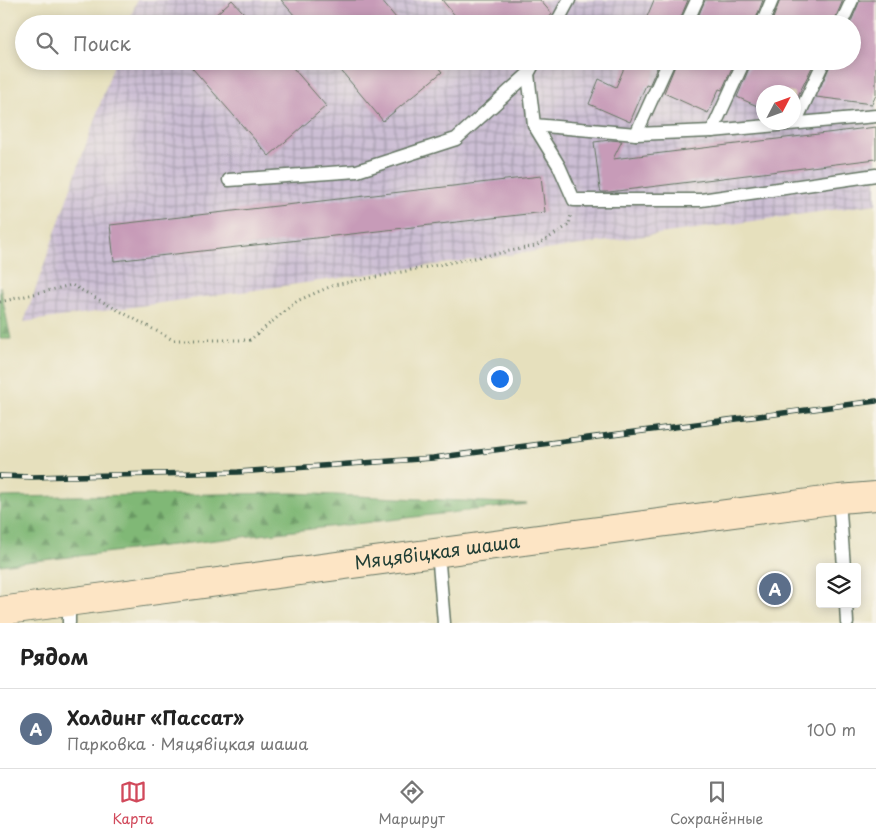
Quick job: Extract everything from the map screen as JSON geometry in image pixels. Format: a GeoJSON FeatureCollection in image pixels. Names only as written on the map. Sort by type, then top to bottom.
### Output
{"type":"FeatureCollection","features":[{"type":"Feature","properties":{"kind":"main road","name":"Мяцявіцкая шаша"},"geometry":{"type":"LineString","coordinates":[[0,611],[69,612],[438,552],[839,499],[876,496]]}},
{"type":"Feature","properties":{"kind":"lane"},"geometry":{"type":"LineString","coordinates":[[561,15],[569,0]]}},
{"type":"Feature","properties":{"kind":"lane"},"geometry":{"type":"LineString","coordinates":[[690,15],[697,0]]}},
{"type":"Feature","properties":{"kind":"lane"},"geometry":{"type":"LineString","coordinates":[[766,15],[772,0]]}},
{"type":"Feature","properties":{"kind":"lane"},"geometry":{"type":"LineString","coordinates":[[845,15],[852,0]]}},
{"type":"Feature","properties":{"kind":"lane"},"geometry":{"type":"LineString","coordinates":[[229,180],[358,171],[456,139],[530,70]]}},
{"type":"Feature","properties":{"kind":"lane"},"geometry":{"type":"LineString","coordinates":[[636,134],[665,70]]}},
{"type":"Feature","properties":{"kind":"lane"},"geometry":{"type":"LineString","coordinates":[[712,131],[740,70]]}},
{"type":"Feature","properties":{"kind":"lane"},"geometry":{"type":"LineString","coordinates":[[801,110],[820,70]]}},
{"type":"Feature","properties":{"kind":"lane"},"geometry":{"type":"LineString","coordinates":[[528,74],[534,125],[559,166],[574,200],[701,200],[876,176]]}},
{"type":"Feature","properties":{"kind":"lane"},"geometry":{"type":"LineString","coordinates":[[801,122],[876,116]]}},
{"type":"Feature","properties":{"kind":"lane"},"geometry":{"type":"LineString","coordinates":[[534,125],[636,134],[712,131],[756,127]]}},
{"type":"Feature","properties":{"kind":"lane"},"geometry":{"type":"LineString","coordinates":[[839,499],[844,563]]}},
{"type":"Feature","properties":{"kind":"lane"},"geometry":{"type":"LineString","coordinates":[[438,552],[444,623]]}},
{"type":"Feature","properties":{"kind":"lane"},"geometry":{"type":"LineString","coordinates":[[846,608],[847,623]]}},
{"type":"Feature","properties":{"kind":"path"},"geometry":{"type":"LineString","coordinates":[[0,302],[72,285],[173,340],[250,340],[297,301],[334,285],[536,246],[569,225],[574,200]]}},
{"type":"Feature","properties":{"kind":"shaded area"},"geometry":{"type":"Polygon","coordinates":[[[137,0],[876,0],[876,204],[24,322],[112,70],[861,70],[861,15],[131,15],[137,0]]]}},
{"type":"Feature","properties":{"kind":"green space"},"geometry":{"type":"Polygon","coordinates":[[[0,286],[11,339],[0,339],[0,286]]]}},
{"type":"Feature","properties":{"kind":"green space"},"geometry":{"type":"Polygon","coordinates":[[[293,493],[527,504],[0,565],[0,497],[293,493]]]}},
{"type":"Feature","properties":{"kind":"building"},"geometry":{"type":"Polygon","coordinates":[[[232,0],[246,15],[215,15],[232,0]]]}},
{"type":"Feature","properties":{"kind":"building"},"geometry":{"type":"Polygon","coordinates":[[[281,0],[381,0],[394,15],[294,15],[281,0]]]}},
{"type":"Feature","properties":{"kind":"building"},"geometry":{"type":"Polygon","coordinates":[[[442,0],[540,0],[552,14],[551,15],[454,15],[442,0]]]}},
{"type":"Feature","properties":{"kind":"building"},"geometry":{"type":"Polygon","coordinates":[[[654,0],[688,0],[682,15],[648,15],[654,0]]]}},
{"type":"Feature","properties":{"kind":"building"},"geometry":{"type":"Polygon","coordinates":[[[705,0],[763,0],[757,15],[699,15],[705,0]]]}},
{"type":"Feature","properties":{"kind":"building"},"geometry":{"type":"Polygon","coordinates":[[[780,0],[843,0],[837,15],[774,15],[780,0]]]}},
{"type":"Feature","properties":{"kind":"building"},"geometry":{"type":"Polygon","coordinates":[[[860,0],[876,0],[876,95],[872,104],[816,97],[828,70],[861,70],[861,15],[854,15],[860,0]]]}},
{"type":"Feature","properties":{"kind":"building"},"geometry":{"type":"Polygon","coordinates":[[[194,70],[295,70],[326,106],[269,156],[194,70]]]}},
{"type":"Feature","properties":{"kind":"building"},"geometry":{"type":"Polygon","coordinates":[[[340,70],[440,70],[442,72],[383,121],[340,70]]]}},
{"type":"Feature","properties":{"kind":"building"},"geometry":{"type":"Polygon","coordinates":[[[623,70],[656,70],[649,86],[646,85],[630,122],[589,104],[599,79],[616,87],[623,70]]]}},
{"type":"Feature","properties":{"kind":"building"},"geometry":{"type":"Polygon","coordinates":[[[673,70],[731,70],[722,90],[719,89],[708,113],[664,93],[673,70]]]}},
{"type":"Feature","properties":{"kind":"building"},"geometry":{"type":"Polygon","coordinates":[[[748,70],[811,70],[801,90],[801,85],[756,85],[756,105],[737,97],[748,70]]]}},
{"type":"Feature","properties":{"kind":"building"},"geometry":{"type":"Polygon","coordinates":[[[876,127],[876,159],[609,192],[601,192],[600,189],[594,142],[622,141],[613,159],[876,127]]]}},
{"type":"Feature","properties":{"kind":"building"},"geometry":{"type":"Polygon","coordinates":[[[541,176],[545,212],[114,261],[110,225],[541,176]]]}},
{"type":"Feature","properties":{"kind":"railway"},"geometry":{"type":"LineString","coordinates":[[0,476],[32,477],[238,472],[433,458],[876,401]]}},
{"type":"Feature","properties":{"kind":"place","name":"Холдинг «Пассат»"},"geometry":{"type":"Point","coordinates":[775,589]}}]}
